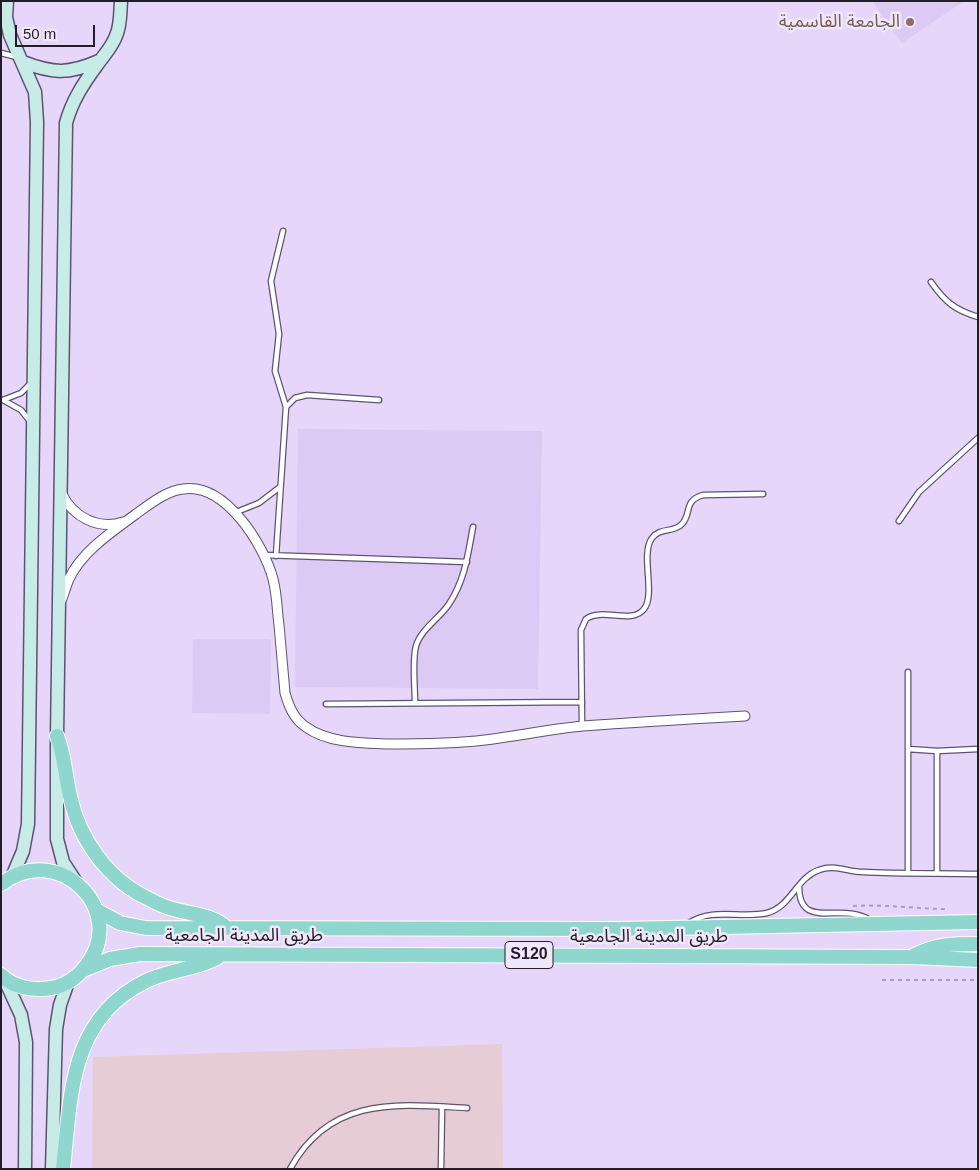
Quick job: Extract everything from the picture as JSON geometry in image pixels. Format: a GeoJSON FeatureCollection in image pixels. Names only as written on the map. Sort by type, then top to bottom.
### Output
{"type":"FeatureCollection","features":[{"type":"Feature","properties":{"kind":"main road"},"geometry":{"type":"LineString","coordinates":[[57,736],[63,754],[74,813],[90,847],[101,862],[128,887],[143,897],[177,910],[208,916],[227,928]]}},
{"type":"Feature","properties":{"kind":"main road"},"geometry":{"type":"LineString","coordinates":[[3,977],[16,985],[42,989],[56,987],[68,982],[83,970],[95,952],[99,926],[96,910],[88,894],[76,882],[64,875],[52,871],[38,870],[25,872],[7,880]]}},
{"type":"Feature","properties":{"kind":"main road","name":"طريق المدينة الجامعية"},"geometry":{"type":"LineString","coordinates":[[96,910],[120,923],[137,927],[683,927],[978,922]]}},
{"type":"Feature","properties":{"kind":"main road"},"geometry":{"type":"LineString","coordinates":[[912,957],[932,948],[945,945],[978,944]]}},
{"type":"Feature","properties":{"kind":"main road","name":"طريق المدينة الجامعية"},"geometry":{"type":"LineString","coordinates":[[83,970],[101,962],[130,955],[912,957],[978,960]]}},
{"type":"Feature","properties":{"kind":"main road"},"geometry":{"type":"LineString","coordinates":[[63,1169],[73,1080],[77,1062],[92,1030],[102,1016],[121,997],[143,982],[159,975],[208,962],[222,955]]}},
{"type":"Feature","properties":{"kind":"street"},"geometry":{"type":"LineString","coordinates":[[7,1],[4,22],[35,92],[37,104],[28,824],[23,851],[7,880]]}},
{"type":"Feature","properties":{"kind":"street"},"geometry":{"type":"LineString","coordinates":[[76,882],[63,862],[57,838],[66,123],[76,96],[107,53],[116,36],[121,1]]}},
{"type":"Feature","properties":{"kind":"street"},"geometry":{"type":"LineString","coordinates":[[21,60],[41,70],[61,72],[81,69],[100,61]]}},
{"type":"Feature","properties":{"kind":"street"},"geometry":{"type":"LineString","coordinates":[[59,609],[69,580],[78,564],[96,545],[168,494],[193,488],[209,493],[234,513],[252,534],[264,556],[275,591],[285,693],[289,707],[296,719],[306,728],[318,734],[338,740],[366,744],[426,744],[483,740],[582,726],[745,716]]}},
{"type":"Feature","properties":{"kind":"street"},"geometry":{"type":"LineString","coordinates":[[61,493],[74,512],[88,520],[103,525],[126,522]]}},
{"type":"Feature","properties":{"kind":"street"},"geometry":{"type":"LineString","coordinates":[[3,977],[21,1015],[26,1042],[25,1169]]}},
{"type":"Feature","properties":{"kind":"street"},"geometry":{"type":"LineString","coordinates":[[52,1169],[56,1029],[60,1005],[68,982]]}},
{"type":"Feature","properties":{"kind":"lane"},"geometry":{"type":"LineString","coordinates":[[1,53],[21,60]]}},
{"type":"Feature","properties":{"kind":"lane"},"geometry":{"type":"LineString","coordinates":[[276,556],[286,406],[275,371],[279,334],[271,281],[283,231]]}},
{"type":"Feature","properties":{"kind":"lane"},"geometry":{"type":"LineString","coordinates":[[931,282],[950,304],[961,312],[978,317]]}},
{"type":"Feature","properties":{"kind":"lane"},"geometry":{"type":"LineString","coordinates":[[2,400],[21,393],[33,379]]}},
{"type":"Feature","properties":{"kind":"lane"},"geometry":{"type":"LineString","coordinates":[[286,406],[295,398],[307,395],[379,400]]}},
{"type":"Feature","properties":{"kind":"lane"},"geometry":{"type":"LineString","coordinates":[[2,400],[21,410],[33,425]]}},
{"type":"Feature","properties":{"kind":"lane"},"geometry":{"type":"LineString","coordinates":[[899,521],[919,492],[978,438]]}},
{"type":"Feature","properties":{"kind":"lane"},"geometry":{"type":"LineString","coordinates":[[234,513],[259,503],[280,487]]}},
{"type":"Feature","properties":{"kind":"lane"},"geometry":{"type":"LineString","coordinates":[[582,726],[581,630],[583,622],[593,615],[630,616],[640,613],[644,609],[648,599],[648,546],[652,537],[660,531],[674,529],[682,525],[691,502],[698,496],[763,494]]}},
{"type":"Feature","properties":{"kind":"lane"},"geometry":{"type":"LineString","coordinates":[[415,703],[416,648],[424,632],[442,614],[453,598],[462,580],[473,527]]}},
{"type":"Feature","properties":{"kind":"lane"},"geometry":{"type":"LineString","coordinates":[[264,556],[467,562]]}},
{"type":"Feature","properties":{"kind":"lane"},"geometry":{"type":"LineString","coordinates":[[908,672],[908,873]]}},
{"type":"Feature","properties":{"kind":"lane"},"geometry":{"type":"LineString","coordinates":[[326,704],[582,702]]}},
{"type":"Feature","properties":{"kind":"lane"},"geometry":{"type":"LineString","coordinates":[[908,749],[937,751],[978,749]]}},
{"type":"Feature","properties":{"kind":"lane"},"geometry":{"type":"LineString","coordinates":[[937,751],[937,873]]}},
{"type":"Feature","properties":{"kind":"lane"},"geometry":{"type":"LineString","coordinates":[[683,927],[706,915],[771,912],[784,903],[812,873],[824,868],[839,868],[862,872],[978,874]]}},
{"type":"Feature","properties":{"kind":"lane"},"geometry":{"type":"LineString","coordinates":[[800,884],[799,898],[806,910],[815,913],[855,913],[862,915],[875,924]]}},
{"type":"Feature","properties":{"kind":"lane"},"geometry":{"type":"LineString","coordinates":[[290,1169],[301,1152],[320,1132],[331,1124],[356,1112],[375,1107],[396,1105],[467,1108]]}},
{"type":"Feature","properties":{"kind":"lane"},"geometry":{"type":"LineString","coordinates":[[440,1169],[442,1107]]}},
{"type":"Feature","properties":{"kind":"path"},"geometry":{"type":"LineString","coordinates":[[845,906],[884,905],[950,909]]}},
{"type":"Feature","properties":{"kind":"path"},"geometry":{"type":"LineString","coordinates":[[882,980],[978,980]]}},
{"type":"Feature","properties":{"kind":"shaded area","name":"الجامعة القاسمية"},"geometry":{"type":"Polygon","coordinates":[[[872,1],[964,1],[902,43],[872,1]]]}},
{"type":"Feature","properties":{"kind":"shaded area"},"geometry":{"type":"Polygon","coordinates":[[[298,429],[542,431],[538,689],[295,687],[298,429]]]}},
{"type":"Feature","properties":{"kind":"shaded area"},"geometry":{"type":"Polygon","coordinates":[[[193,639],[271,639],[270,714],[192,713],[193,639]]]}},
{"type":"Feature","properties":{"kind":"shaded area"},"geometry":{"type":"Polygon","coordinates":[[[502,1044],[503,1169],[92,1169],[93,1057],[502,1044]]]}},
{"type":"Feature","properties":{"kind":"place","name":"الجامعة القاسمية"},"geometry":{"type":"Point","coordinates":[910,22]}}]}
